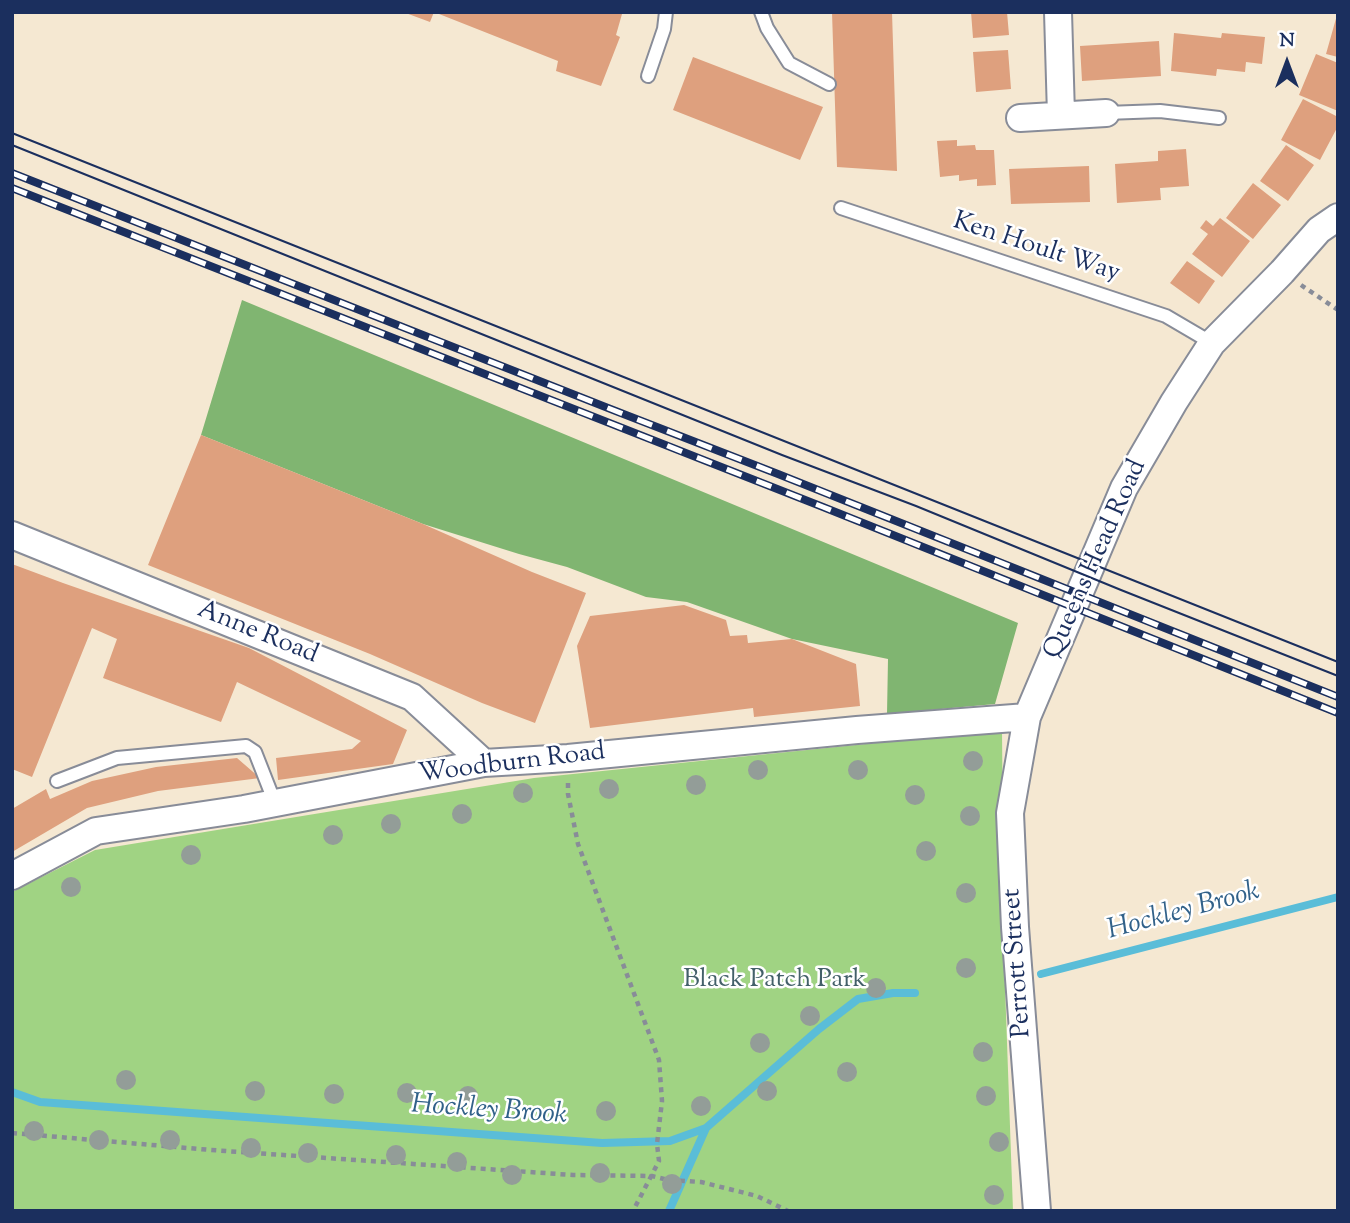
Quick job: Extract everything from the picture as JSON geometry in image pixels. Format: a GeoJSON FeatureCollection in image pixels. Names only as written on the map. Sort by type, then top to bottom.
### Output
{"type":"FeatureCollection","features":[{"type":"Feature","properties":{"kind":"street"},"geometry":{"type":"LineString","coordinates":[[1058,12],[1061,115]]}},
{"type":"Feature","properties":{"kind":"street"},"geometry":{"type":"LineString","coordinates":[[1020,118],[1106,113]]}},
{"type":"Feature","properties":{"kind":"street","name":"Queens Head Road"},"geometry":{"type":"LineString","coordinates":[[1027,717],[1124,488],[1174,402],[1212,343],[1319,230],[1338,217]]}},
{"type":"Feature","properties":{"kind":"street","name":"Anne Road"},"geometry":{"type":"LineString","coordinates":[[12,535],[412,696],[484,763]]}},
{"type":"Feature","properties":{"kind":"street","name":"Woodburn Road"},"geometry":{"type":"LineString","coordinates":[[12,876],[96,831],[244,809],[484,763],[568,758],[1027,717]]}},
{"type":"Feature","properties":{"kind":"street","name":"Perrott Street"},"geometry":{"type":"LineString","coordinates":[[1027,717],[1010,813],[1015,927],[1037,1211]]}},
{"type":"Feature","properties":{"kind":"lane"},"geometry":{"type":"LineString","coordinates":[[648,76],[664,29],[666,12]]}},
{"type":"Feature","properties":{"kind":"lane"},"geometry":{"type":"LineString","coordinates":[[761,12],[767,28],[789,63],[829,84]]}},
{"type":"Feature","properties":{"kind":"lane"},"geometry":{"type":"LineString","coordinates":[[1106,113],[1160,111],[1219,118]]}},
{"type":"Feature","properties":{"kind":"lane","name":"Ken Hoult Way"},"geometry":{"type":"LineString","coordinates":[[841,208],[1166,316],[1212,343]]}},
{"type":"Feature","properties":{"kind":"lane"},"geometry":{"type":"LineString","coordinates":[[57,781],[117,758],[246,746],[255,752],[275,803]]}},
{"type":"Feature","properties":{"kind":"path"},"geometry":{"type":"LineString","coordinates":[[1282,272],[1338,310]]}},
{"type":"Feature","properties":{"kind":"path"},"geometry":{"type":"LineString","coordinates":[[568,758],[568,794],[578,844],[659,1060],[662,1101],[657,1144],[659,1161],[633,1211]]}},
{"type":"Feature","properties":{"kind":"path"},"geometry":{"type":"LineString","coordinates":[[12,1133],[573,1175],[652,1176],[701,1182],[757,1196],[788,1211]]}},
{"type":"Feature","properties":{"kind":"green space"},"geometry":{"type":"Polygon","coordinates":[[[242,300],[1018,623],[995,704],[887,714],[888,659],[792,639],[687,602],[646,597],[567,567],[423,524],[201,435],[242,300]]]}},
{"type":"Feature","properties":{"kind":"green space","name":"Black Patch Park"},"geometry":{"type":"Polygon","coordinates":[[[1002,730],[1004,958],[1013,1211],[12,1211],[12,892],[95,850],[534,778],[1002,730]]]}},
{"type":"Feature","properties":{"kind":"building"},"geometry":{"type":"Polygon","coordinates":[[[403,12],[434,12],[430,22],[403,12]]]}},
{"type":"Feature","properties":{"kind":"building"},"geometry":{"type":"Polygon","coordinates":[[[434,12],[622,14],[616,35],[620,37],[601,86],[556,71],[558,61],[434,12]]]}},
{"type":"Feature","properties":{"kind":"building"},"geometry":{"type":"Polygon","coordinates":[[[832,12],[892,12],[897,171],[837,167],[832,12]]]}},
{"type":"Feature","properties":{"kind":"building"},"geometry":{"type":"Polygon","coordinates":[[[971,12],[1007,12],[1009,35],[973,38],[971,12]]]}},
{"type":"Feature","properties":{"kind":"building"},"geometry":{"type":"Polygon","coordinates":[[[1338,15],[1338,57],[1326,54],[1338,15]]]}},
{"type":"Feature","properties":{"kind":"building"},"geometry":{"type":"Polygon","coordinates":[[[1174,33],[1221,38],[1222,33],[1265,37],[1262,64],[1246,62],[1245,72],[1217,69],[1216,76],[1171,71],[1174,33]]]}},
{"type":"Feature","properties":{"kind":"building"},"geometry":{"type":"Polygon","coordinates":[[[1159,41],[1161,76],[1082,81],[1080,46],[1159,41]]]}},
{"type":"Feature","properties":{"kind":"building"},"geometry":{"type":"Polygon","coordinates":[[[1008,50],[1011,89],[976,92],[973,52],[1008,50]]]}},
{"type":"Feature","properties":{"kind":"building"},"geometry":{"type":"Polygon","coordinates":[[[1316,54],[1338,63],[1338,111],[1299,95],[1316,54]]]}},
{"type":"Feature","properties":{"kind":"building"},"geometry":{"type":"Polygon","coordinates":[[[693,57],[823,107],[800,160],[673,110],[693,57]]]}},
{"type":"Feature","properties":{"kind":"building"},"geometry":{"type":"Polygon","coordinates":[[[1303,99],[1338,117],[1338,126],[1320,160],[1281,140],[1303,99]]]}},
{"type":"Feature","properties":{"kind":"building"},"geometry":{"type":"Polygon","coordinates":[[[957,140],[957,146],[975,145],[976,150],[994,150],[996,185],[977,186],[977,179],[959,181],[959,175],[940,177],[937,141],[957,140]]]}},
{"type":"Feature","properties":{"kind":"building"},"geometry":{"type":"Polygon","coordinates":[[[1286,145],[1314,165],[1288,201],[1260,181],[1286,145]]]}},
{"type":"Feature","properties":{"kind":"building"},"geometry":{"type":"Polygon","coordinates":[[[1186,149],[1189,186],[1160,188],[1161,200],[1117,203],[1115,164],[1158,161],[1158,151],[1186,149]]]}},
{"type":"Feature","properties":{"kind":"building"},"geometry":{"type":"Polygon","coordinates":[[[1089,166],[1090,202],[1011,204],[1009,169],[1089,166]]]}},
{"type":"Feature","properties":{"kind":"building"},"geometry":{"type":"Polygon","coordinates":[[[1253,183],[1281,205],[1253,239],[1226,218],[1253,183]]]}},
{"type":"Feature","properties":{"kind":"building"},"geometry":{"type":"Polygon","coordinates":[[[1220,218],[1250,241],[1222,277],[1192,254],[1208,234],[1200,228],[1206,220],[1213,226],[1220,218]]]}},
{"type":"Feature","properties":{"kind":"building"},"geometry":{"type":"Polygon","coordinates":[[[1187,261],[1215,281],[1199,304],[1170,283],[1187,261]]]}},
{"type":"Feature","properties":{"kind":"building"},"geometry":{"type":"Polygon","coordinates":[[[201,435],[586,593],[535,723],[148,565],[201,435]]]}},
{"type":"Feature","properties":{"kind":"building"},"geometry":{"type":"Polygon","coordinates":[[[12,564],[249,648],[407,730],[393,764],[278,780],[276,758],[352,749],[361,741],[237,682],[221,722],[103,678],[117,639],[92,628],[32,777],[12,769],[12,564]]]}},
{"type":"Feature","properties":{"kind":"building"},"geometry":{"type":"Polygon","coordinates":[[[684,605],[726,620],[730,636],[747,635],[748,643],[792,639],[856,664],[860,706],[754,717],[753,708],[590,728],[577,646],[590,616],[684,605]]]}},
{"type":"Feature","properties":{"kind":"building"},"geometry":{"type":"Polygon","coordinates":[[[237,758],[260,778],[158,791],[87,808],[12,852],[12,809],[46,789],[50,799],[92,781],[156,767],[237,758]]]}},
{"type":"Feature","properties":{"kind":"waterway","name":"Hockley Brook"},"geometry":{"type":"LineString","coordinates":[[1041,974],[1338,897]]}},
{"type":"Feature","properties":{"kind":"waterway","name":"Hockley Brook"},"geometry":{"type":"LineString","coordinates":[[12,1092],[40,1102],[602,1143],[670,1141],[706,1128],[819,1029],[858,999],[893,993],[915,993]]}},
{"type":"Feature","properties":{"kind":"waterway"},"geometry":{"type":"LineString","coordinates":[[669,1211],[706,1128]]}},
{"type":"Feature","properties":{"kind":"tram line"},"geometry":{"type":"LineString","coordinates":[[12,133],[1338,662]]}},
{"type":"Feature","properties":{"kind":"tram line"},"geometry":{"type":"LineString","coordinates":[[12,145],[1338,676]]}},
{"type":"Feature","properties":{"kind":"railway"},"geometry":{"type":"LineString","coordinates":[[12,173],[1338,697]]}},
{"type":"Feature","properties":{"kind":"railway"},"geometry":{"type":"LineString","coordinates":[[12,188],[1338,713]]}}]}
